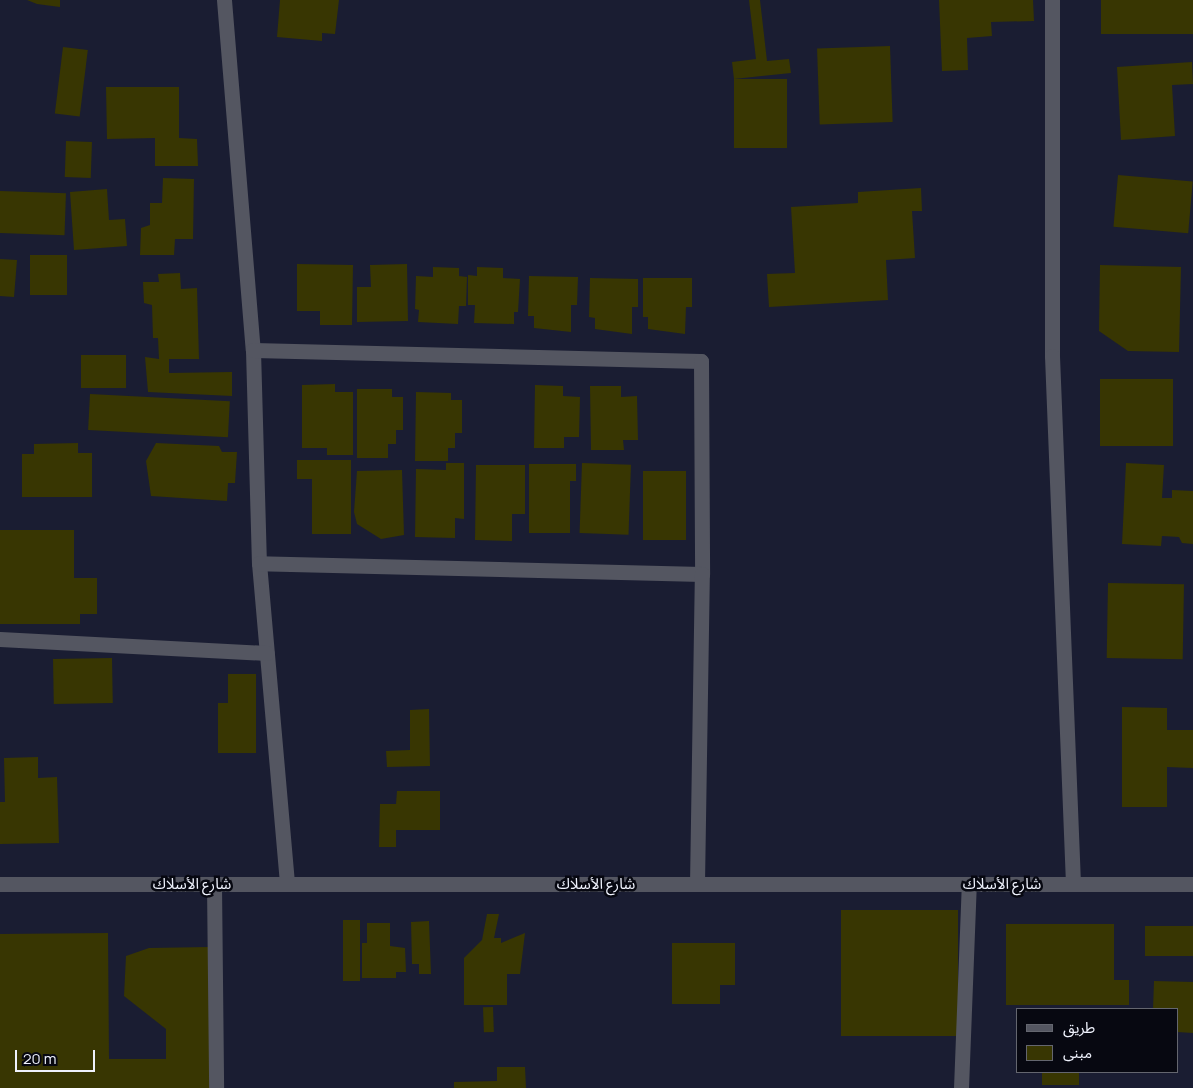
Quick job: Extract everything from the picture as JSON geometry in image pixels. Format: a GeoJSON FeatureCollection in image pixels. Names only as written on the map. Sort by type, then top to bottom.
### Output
{"type":"FeatureCollection","features":[{"type":"Feature","properties":{"kind":"street"},"geometry":{"type":"LineString","coordinates":[[224,0],[254,350],[259,563],[287,884]]}},
{"type":"Feature","properties":{"kind":"street"},"geometry":{"type":"LineString","coordinates":[[1052,0],[1052,356],[1073,884]]}},
{"type":"Feature","properties":{"kind":"street"},"geometry":{"type":"LineString","coordinates":[[254,350],[701,361],[702,574],[697,884]]}},
{"type":"Feature","properties":{"kind":"street"},"geometry":{"type":"LineString","coordinates":[[259,563],[702,574]]}},
{"type":"Feature","properties":{"kind":"street"},"geometry":{"type":"LineString","coordinates":[[0,639],[267,652]]}},
{"type":"Feature","properties":{"kind":"street","name":"شارع الأسلاك"},"geometry":{"type":"LineString","coordinates":[[0,884],[1193,884]]}},
{"type":"Feature","properties":{"kind":"street"},"geometry":{"type":"LineString","coordinates":[[214,884],[216,1088]]}},
{"type":"Feature","properties":{"kind":"street"},"geometry":{"type":"LineString","coordinates":[[961,1088],[969,884]]}},
{"type":"Feature","properties":{"kind":"building"},"geometry":{"type":"Polygon","coordinates":[[[27,0],[60,0],[60,7],[37,4],[27,0]]]}},
{"type":"Feature","properties":{"kind":"building"},"geometry":{"type":"Polygon","coordinates":[[[280,0],[339,0],[335,34],[322,33],[322,41],[277,37],[280,0]]]}},
{"type":"Feature","properties":{"kind":"building"},"geometry":{"type":"Polygon","coordinates":[[[749,0],[760,0],[767,61],[789,59],[791,73],[734,79],[732,62],[756,59],[749,0]]]}},
{"type":"Feature","properties":{"kind":"building"},"geometry":{"type":"Polygon","coordinates":[[[939,0],[1033,0],[1034,21],[991,22],[992,36],[967,38],[968,70],[942,71],[939,0]]]}},
{"type":"Feature","properties":{"kind":"building"},"geometry":{"type":"Polygon","coordinates":[[[1101,0],[1193,0],[1193,34],[1101,34],[1101,0]]]}},
{"type":"Feature","properties":{"kind":"building"},"geometry":{"type":"Polygon","coordinates":[[[890,46],[893,122],[820,125],[817,49],[890,46]]]}},
{"type":"Feature","properties":{"kind":"building"},"geometry":{"type":"Polygon","coordinates":[[[63,47],[88,50],[80,117],[55,114],[63,47]]]}},
{"type":"Feature","properties":{"kind":"building"},"geometry":{"type":"Polygon","coordinates":[[[1192,62],[1193,84],[1172,85],[1175,136],[1121,140],[1117,67],[1192,62]]]}},
{"type":"Feature","properties":{"kind":"building"},"geometry":{"type":"Polygon","coordinates":[[[734,79],[787,79],[787,148],[734,148],[734,79]]]}},
{"type":"Feature","properties":{"kind":"building"},"geometry":{"type":"Polygon","coordinates":[[[106,87],[179,87],[179,138],[197,139],[198,166],[155,166],[155,138],[107,139],[106,87]]]}},
{"type":"Feature","properties":{"kind":"building"},"geometry":{"type":"Polygon","coordinates":[[[66,141],[92,142],[91,178],[65,177],[66,141]]]}},
{"type":"Feature","properties":{"kind":"building"},"geometry":{"type":"Polygon","coordinates":[[[1118,175],[1193,182],[1188,233],[1113,227],[1118,175]]]}},
{"type":"Feature","properties":{"kind":"building"},"geometry":{"type":"Polygon","coordinates":[[[163,178],[194,179],[193,239],[175,239],[174,255],[140,255],[141,228],[150,225],[150,203],[162,203],[163,178]]]}},
{"type":"Feature","properties":{"kind":"building"},"geometry":{"type":"Polygon","coordinates":[[[921,188],[922,211],[912,211],[915,258],[886,260],[888,300],[769,307],[767,274],[795,273],[791,207],[858,203],[858,192],[921,188]]]}},
{"type":"Feature","properties":{"kind":"building"},"geometry":{"type":"Polygon","coordinates":[[[107,189],[109,220],[125,219],[127,246],[74,250],[70,192],[107,189]]]}},
{"type":"Feature","properties":{"kind":"building"},"geometry":{"type":"Polygon","coordinates":[[[0,191],[66,193],[64,235],[0,233],[0,191]]]}},
{"type":"Feature","properties":{"kind":"building"},"geometry":{"type":"Polygon","coordinates":[[[30,255],[67,255],[67,295],[30,295],[30,255]]]}},
{"type":"Feature","properties":{"kind":"building"},"geometry":{"type":"Polygon","coordinates":[[[0,259],[17,260],[14,297],[0,296],[0,259]]]}},
{"type":"Feature","properties":{"kind":"building"},"geometry":{"type":"Polygon","coordinates":[[[297,264],[353,265],[352,325],[320,325],[320,311],[297,311],[297,264]]]}},
{"type":"Feature","properties":{"kind":"building"},"geometry":{"type":"Polygon","coordinates":[[[407,264],[408,321],[357,322],[357,287],[371,287],[370,265],[407,264]]]}},
{"type":"Feature","properties":{"kind":"building"},"geometry":{"type":"Polygon","coordinates":[[[1100,265],[1181,267],[1179,352],[1128,351],[1099,331],[1100,265]]]}},
{"type":"Feature","properties":{"kind":"building"},"geometry":{"type":"Polygon","coordinates":[[[433,267],[459,268],[459,276],[467,277],[466,306],[459,306],[458,324],[418,322],[419,310],[415,309],[416,276],[433,277],[433,267]]]}},
{"type":"Feature","properties":{"kind":"building"},"geometry":{"type":"Polygon","coordinates":[[[477,267],[503,268],[503,278],[520,279],[518,312],[514,312],[514,324],[474,323],[475,305],[468,305],[468,275],[477,276],[477,267]]]}},
{"type":"Feature","properties":{"kind":"building"},"geometry":{"type":"Polygon","coordinates":[[[180,273],[181,289],[197,288],[199,359],[169,359],[169,373],[232,372],[232,396],[148,392],[145,357],[159,359],[158,338],[153,338],[152,305],[144,303],[143,282],[159,282],[158,274],[180,273]]]}},
{"type":"Feature","properties":{"kind":"building"},"geometry":{"type":"Polygon","coordinates":[[[529,276],[578,277],[577,305],[571,305],[571,332],[534,328],[534,316],[528,316],[529,276]]]}},
{"type":"Feature","properties":{"kind":"building"},"geometry":{"type":"Polygon","coordinates":[[[590,278],[638,279],[638,307],[632,307],[632,334],[595,329],[595,318],[589,317],[590,278]]]}},
{"type":"Feature","properties":{"kind":"building"},"geometry":{"type":"Polygon","coordinates":[[[643,278],[692,278],[692,307],[686,307],[685,334],[648,329],[648,317],[643,317],[643,278]]]}},
{"type":"Feature","properties":{"kind":"building"},"geometry":{"type":"Polygon","coordinates":[[[81,355],[126,355],[126,388],[81,388],[81,355]]]}},
{"type":"Feature","properties":{"kind":"building"},"geometry":{"type":"Polygon","coordinates":[[[1100,379],[1173,379],[1173,446],[1100,446],[1100,379]]]}},
{"type":"Feature","properties":{"kind":"building"},"geometry":{"type":"Polygon","coordinates":[[[335,384],[335,392],[353,392],[353,455],[327,455],[327,448],[302,448],[302,385],[335,384]]]}},
{"type":"Feature","properties":{"kind":"building"},"geometry":{"type":"Polygon","coordinates":[[[535,385],[563,386],[563,396],[580,397],[579,437],[564,437],[564,448],[534,448],[535,385]]]}},
{"type":"Feature","properties":{"kind":"building"},"geometry":{"type":"Polygon","coordinates":[[[590,386],[621,386],[621,397],[637,396],[638,440],[623,440],[624,450],[591,450],[590,386]]]}},
{"type":"Feature","properties":{"kind":"building"},"geometry":{"type":"Polygon","coordinates":[[[357,389],[392,389],[392,397],[403,397],[403,430],[396,430],[396,444],[388,444],[388,458],[357,458],[357,389]]]}},
{"type":"Feature","properties":{"kind":"building"},"geometry":{"type":"Polygon","coordinates":[[[416,392],[451,393],[451,400],[462,400],[462,433],[455,433],[455,448],[448,448],[448,461],[415,461],[416,392]]]}},
{"type":"Feature","properties":{"kind":"building"},"geometry":{"type":"Polygon","coordinates":[[[90,394],[230,401],[228,437],[88,430],[90,394]]]}},
{"type":"Feature","properties":{"kind":"building"},"geometry":{"type":"Polygon","coordinates":[[[78,443],[78,453],[92,453],[92,497],[22,497],[22,454],[34,454],[34,444],[78,443]]]}},
{"type":"Feature","properties":{"kind":"building"},"geometry":{"type":"Polygon","coordinates":[[[156,443],[219,446],[222,452],[237,452],[235,483],[228,483],[227,501],[151,496],[146,461],[156,443]]]}},
{"type":"Feature","properties":{"kind":"building"},"geometry":{"type":"Polygon","coordinates":[[[297,460],[351,460],[351,534],[312,534],[312,479],[297,479],[297,460]]]}},
{"type":"Feature","properties":{"kind":"building"},"geometry":{"type":"Polygon","coordinates":[[[446,463],[464,463],[464,519],[455,518],[455,538],[415,537],[416,469],[446,470],[446,463]]]}},
{"type":"Feature","properties":{"kind":"building"},"geometry":{"type":"Polygon","coordinates":[[[582,463],[631,465],[629,535],[580,533],[582,463]]]}},
{"type":"Feature","properties":{"kind":"building"},"geometry":{"type":"Polygon","coordinates":[[[1126,463],[1164,465],[1162,498],[1172,498],[1172,490],[1193,491],[1193,544],[1182,543],[1179,537],[1162,536],[1161,546],[1122,544],[1126,463]]]}},
{"type":"Feature","properties":{"kind":"building"},"geometry":{"type":"Polygon","coordinates":[[[529,464],[576,464],[576,481],[570,481],[570,533],[529,533],[529,464]]]}},
{"type":"Feature","properties":{"kind":"building"},"geometry":{"type":"Polygon","coordinates":[[[476,465],[525,465],[525,514],[512,514],[512,541],[475,540],[476,465]]]}},
{"type":"Feature","properties":{"kind":"building"},"geometry":{"type":"Polygon","coordinates":[[[402,470],[404,535],[381,539],[357,524],[354,512],[357,471],[402,470]]]}},
{"type":"Feature","properties":{"kind":"building"},"geometry":{"type":"Polygon","coordinates":[[[643,471],[686,471],[686,540],[643,540],[643,471]]]}},
{"type":"Feature","properties":{"kind":"building"},"geometry":{"type":"Polygon","coordinates":[[[0,530],[74,530],[74,578],[97,578],[97,614],[80,614],[80,624],[0,624],[0,530]]]}},
{"type":"Feature","properties":{"kind":"building"},"geometry":{"type":"Polygon","coordinates":[[[1108,583],[1184,584],[1183,659],[1107,658],[1108,583]]]}},
{"type":"Feature","properties":{"kind":"building"},"geometry":{"type":"Polygon","coordinates":[[[112,658],[113,703],[54,704],[53,659],[112,658]]]}},
{"type":"Feature","properties":{"kind":"building"},"geometry":{"type":"Polygon","coordinates":[[[228,674],[256,674],[256,753],[218,753],[218,703],[228,703],[228,674]]]}},
{"type":"Feature","properties":{"kind":"building"},"geometry":{"type":"Polygon","coordinates":[[[1122,707],[1167,708],[1167,730],[1193,730],[1193,768],[1167,767],[1167,807],[1122,807],[1122,707]]]}},
{"type":"Feature","properties":{"kind":"building"},"geometry":{"type":"Polygon","coordinates":[[[429,709],[430,766],[387,767],[386,751],[410,750],[410,710],[429,709]]]}},
{"type":"Feature","properties":{"kind":"building"},"geometry":{"type":"Polygon","coordinates":[[[38,757],[38,778],[57,777],[59,843],[0,844],[0,802],[5,802],[4,758],[38,757]]]}},
{"type":"Feature","properties":{"kind":"building"},"geometry":{"type":"Polygon","coordinates":[[[397,791],[440,791],[440,830],[396,830],[396,847],[379,847],[380,804],[396,804],[397,791]]]}},
{"type":"Feature","properties":{"kind":"building"},"geometry":{"type":"Polygon","coordinates":[[[841,910],[958,910],[958,1036],[841,1036],[841,910]]]}},
{"type":"Feature","properties":{"kind":"building"},"geometry":{"type":"Polygon","coordinates":[[[487,914],[499,914],[494,938],[501,938],[501,943],[525,933],[520,974],[507,974],[507,1005],[464,1005],[464,958],[482,940],[487,914]]]}},
{"type":"Feature","properties":{"kind":"building"},"geometry":{"type":"Polygon","coordinates":[[[343,920],[360,920],[360,981],[343,981],[343,920]]]}},
{"type":"Feature","properties":{"kind":"building"},"geometry":{"type":"Polygon","coordinates":[[[429,921],[431,974],[419,974],[419,964],[412,964],[411,922],[429,921]]]}},
{"type":"Feature","properties":{"kind":"building"},"geometry":{"type":"Polygon","coordinates":[[[367,923],[390,923],[390,946],[405,948],[406,972],[396,972],[396,978],[362,978],[362,943],[367,943],[367,923]]]}},
{"type":"Feature","properties":{"kind":"building"},"geometry":{"type":"Polygon","coordinates":[[[1006,924],[1114,924],[1114,980],[1129,980],[1129,1005],[1006,1005],[1006,924]]]}},
{"type":"Feature","properties":{"kind":"building"},"geometry":{"type":"Polygon","coordinates":[[[1145,926],[1193,926],[1193,956],[1145,956],[1145,926]]]}},
{"type":"Feature","properties":{"kind":"building"},"geometry":{"type":"Polygon","coordinates":[[[108,933],[109,1059],[166,1059],[166,1029],[124,996],[126,956],[149,948],[209,947],[210,1088],[0,1088],[0,934],[108,933]]]}},
{"type":"Feature","properties":{"kind":"building"},"geometry":{"type":"Polygon","coordinates":[[[672,943],[735,943],[735,985],[720,985],[720,1004],[672,1004],[672,943]]]}},
{"type":"Feature","properties":{"kind":"building"},"geometry":{"type":"Polygon","coordinates":[[[1154,981],[1193,982],[1193,1033],[1178,1032],[1178,1008],[1153,1008],[1154,981]]]}},
{"type":"Feature","properties":{"kind":"building"},"geometry":{"type":"Polygon","coordinates":[[[483,1007],[493,1007],[494,1032],[484,1032],[483,1007]]]}},
{"type":"Feature","properties":{"kind":"building"},"geometry":{"type":"Polygon","coordinates":[[[497,1067],[525,1067],[526,1088],[454,1088],[454,1082],[497,1081],[497,1067]]]}},
{"type":"Feature","properties":{"kind":"building"},"geometry":{"type":"Polygon","coordinates":[[[1042,1073],[1079,1073],[1079,1085],[1042,1085],[1042,1073]]]}}]}
